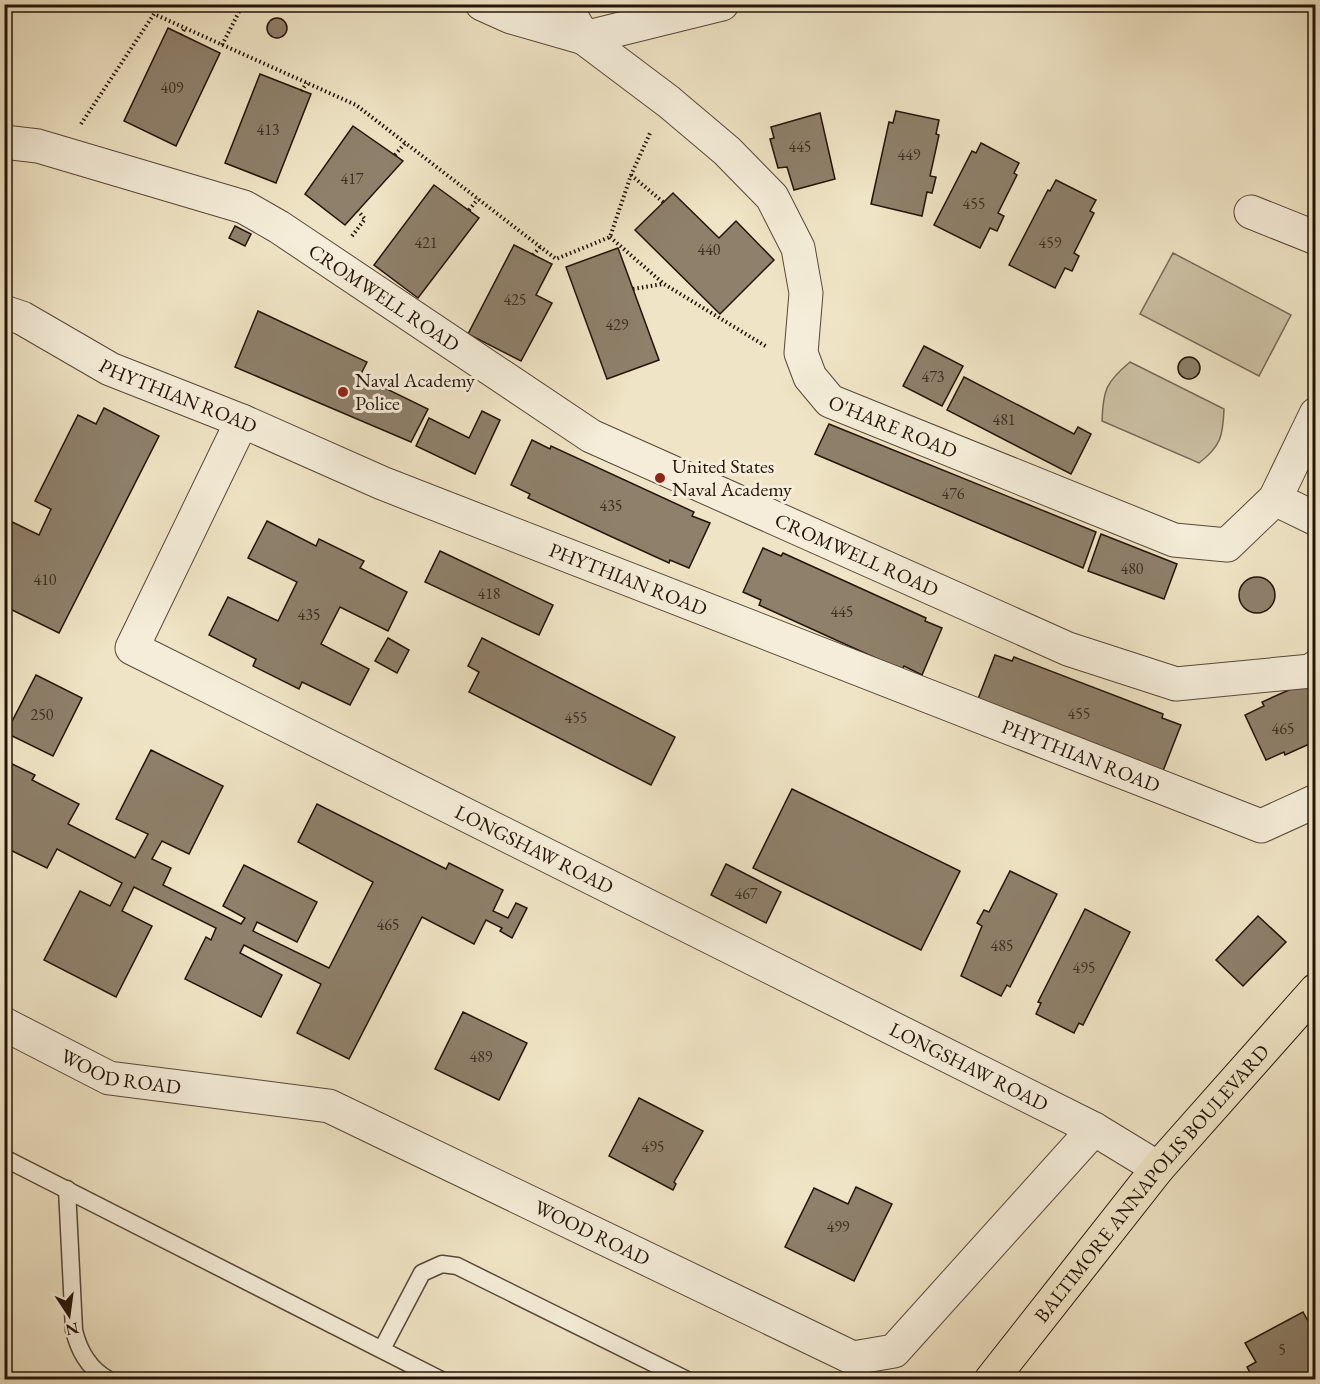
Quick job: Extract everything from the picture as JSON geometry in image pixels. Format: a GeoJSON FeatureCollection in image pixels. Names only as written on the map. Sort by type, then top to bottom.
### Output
{"type":"FeatureCollection","features":[{"type":"Feature","properties":{"kind":"main road","name":"BALTIMORE ANNAPOLIS BOULEVARD"},"geometry":{"type":"LineString","coordinates":[[991,1380],[1158,1168],[1304,1018],[1316,990]]}},
{"type":"Feature","properties":{"kind":"street"},"geometry":{"type":"LineString","coordinates":[[482,4],[511,17],[584,38],[722,4]]}},
{"type":"Feature","properties":{"kind":"street","name":"O'HARE ROAD"},"geometry":{"type":"LineString","coordinates":[[564,4],[584,38],[677,109],[727,151],[772,196],[798,248],[806,293],[801,353],[810,377],[830,401],[1174,540],[1227,544],[1275,499]]}},
{"type":"Feature","properties":{"kind":"street","name":"CROMWELL ROAD"},"geometry":{"type":"LineString","coordinates":[[4,142],[38,146],[244,207],[279,227],[591,435],[1068,649],[1176,684],[1311,671],[1316,667]]}},
{"type":"Feature","properties":{"kind":"street"},"geometry":{"type":"LineString","coordinates":[[1251,212],[1316,238]]}},
{"type":"Feature","properties":{"kind":"street","name":"PHYTHIAN ROAD"},"geometry":{"type":"LineString","coordinates":[[4,312],[22,318],[110,369],[242,421],[382,483],[1261,826],[1316,801]]}},
{"type":"Feature","properties":{"kind":"street"},"geometry":{"type":"LineString","coordinates":[[1316,414],[1275,499],[1316,519]]}},
{"type":"Feature","properties":{"kind":"street","name":"LONGSHAW ROAD"},"geometry":{"type":"LineString","coordinates":[[242,421],[132,648],[1094,1129],[1158,1168]]}},
{"type":"Feature","properties":{"kind":"street","name":"WOOD ROAD"},"geometry":{"type":"LineString","coordinates":[[4,1024],[109,1078],[329,1106],[853,1358],[894,1351],[1094,1129]]}},
{"type":"Feature","properties":{"kind":"lane"},"geometry":{"type":"LineString","coordinates":[[4,1158],[441,1380]]}},
{"type":"Feature","properties":{"kind":"lane"},"geometry":{"type":"LineString","coordinates":[[67,1189],[74,1330],[78,1348],[99,1374],[110,1380]]}},
{"type":"Feature","properties":{"kind":"lane"},"geometry":{"type":"LineString","coordinates":[[382,1349],[422,1274],[442,1264],[457,1266],[687,1380]]}},
{"type":"Feature","properties":{"kind":"path"},"geometry":{"type":"LineString","coordinates":[[222,45],[243,4]]}},
{"type":"Feature","properties":{"kind":"path"},"geometry":{"type":"LineString","coordinates":[[154,14],[356,105],[555,259],[610,237],[631,175],[653,128]]}},
{"type":"Feature","properties":{"kind":"path"},"geometry":{"type":"LineString","coordinates":[[181,35],[185,28]]}},
{"type":"Feature","properties":{"kind":"path"},"geometry":{"type":"LineString","coordinates":[[302,91],[307,83]]}},
{"type":"Feature","properties":{"kind":"path"},"geometry":{"type":"LineString","coordinates":[[395,155],[405,143]]}},
{"type":"Feature","properties":{"kind":"path"},"geometry":{"type":"LineString","coordinates":[[631,175],[663,202]]}},
{"type":"Feature","properties":{"kind":"path"},"geometry":{"type":"LineString","coordinates":[[469,210],[478,199]]}},
{"type":"Feature","properties":{"kind":"path"},"geometry":{"type":"LineString","coordinates":[[610,237],[664,284],[772,350]]}},
{"type":"Feature","properties":{"kind":"path"},"geometry":{"type":"LineString","coordinates":[[533,255],[540,247]]}},
{"type":"Feature","properties":{"kind":"path"},"geometry":{"type":"LineString","coordinates":[[633,289],[664,284]]}},
{"type":"Feature","properties":{"kind":"shaded area"},"geometry":{"type":"Polygon","coordinates":[[[1173,253],[1291,315],[1259,376],[1140,314],[1173,253]]]}},
{"type":"Feature","properties":{"kind":"shaded area"},"geometry":{"type":"Polygon","coordinates":[[[1130,362],[1224,409],[1219,440],[1212,451],[1199,463],[1102,421],[1107,387],[1130,362]]]}},
{"type":"Feature","properties":{"kind":"building"},"geometry":{"type":"Polygon","coordinates":[[[277,18],[284,21],[287,28],[284,35],[277,38],[270,35],[267,28],[270,21],[277,18]]]}},
{"type":"Feature","properties":{"kind":"building"},"geometry":{"type":"Polygon","coordinates":[[[168,28],[220,53],[176,146],[124,121],[168,28]]]}},
{"type":"Feature","properties":{"kind":"building"},"geometry":{"type":"Polygon","coordinates":[[[260,74],[311,94],[276,183],[225,163],[260,74]]]}},
{"type":"Feature","properties":{"kind":"building"},"geometry":{"type":"Polygon","coordinates":[[[896,111],[939,120],[936,134],[939,135],[930,176],[936,177],[932,193],[927,192],[922,216],[871,204],[889,122],[893,123],[896,111]]]}},
{"type":"Feature","properties":{"kind":"building"},"geometry":{"type":"Polygon","coordinates":[[[820,113],[835,179],[794,190],[787,167],[778,168],[770,139],[774,138],[771,127],[820,113]]]}},
{"type":"Feature","properties":{"kind":"building"},"geometry":{"type":"Polygon","coordinates":[[[353,126],[403,161],[345,225],[305,194],[353,126]]]}},
{"type":"Feature","properties":{"kind":"building"},"geometry":{"type":"Polygon","coordinates":[[[981,143],[1019,163],[1014,173],[1017,175],[998,213],[1004,216],[997,231],[990,228],[980,248],[934,225],[972,151],[976,153],[981,143]]]}},
{"type":"Feature","properties":{"kind":"building"},"geometry":{"type":"Polygon","coordinates":[[[1056,180],[1096,200],[1090,211],[1094,213],[1074,253],[1079,256],[1072,271],[1065,268],[1055,288],[1009,265],[1048,190],[1050,191],[1056,180]]]}},
{"type":"Feature","properties":{"kind":"building"},"geometry":{"type":"Polygon","coordinates":[[[434,185],[479,218],[418,298],[374,265],[434,185]]]}},
{"type":"Feature","properties":{"kind":"building"},"geometry":{"type":"Polygon","coordinates":[[[673,193],[719,238],[736,221],[774,260],[720,314],[635,230],[673,193]]]}},
{"type":"Feature","properties":{"kind":"building"},"geometry":{"type":"Polygon","coordinates":[[[235,226],[251,234],[245,246],[229,238],[235,226]]]}},
{"type":"Feature","properties":{"kind":"building"},"geometry":{"type":"Polygon","coordinates":[[[514,245],[552,264],[536,295],[552,303],[521,361],[468,334],[514,245]]]}},
{"type":"Feature","properties":{"kind":"building"},"geometry":{"type":"Polygon","coordinates":[[[618,248],[659,360],[607,379],[566,267],[618,248]]]}},
{"type":"Feature","properties":{"kind":"building","name":"Naval Academy Police"},"geometry":{"type":"Polygon","coordinates":[[[258,311],[367,362],[360,376],[428,409],[411,442],[235,367],[258,311]]]}},
{"type":"Feature","properties":{"kind":"building"},"geometry":{"type":"Polygon","coordinates":[[[924,346],[963,366],[942,406],[903,386],[924,346]]]}},
{"type":"Feature","properties":{"kind":"building"},"geometry":{"type":"Polygon","coordinates":[[[1189,357],[1197,360],[1200,368],[1197,376],[1189,379],[1181,376],[1178,368],[1181,360],[1189,357]]]}},
{"type":"Feature","properties":{"kind":"building"},"geometry":{"type":"Polygon","coordinates":[[[964,377],[1074,434],[1078,427],[1091,434],[1071,474],[947,410],[964,377]]]}},
{"type":"Feature","properties":{"kind":"building"},"geometry":{"type":"Polygon","coordinates":[[[104,408],[159,436],[59,633],[4,606],[4,518],[39,535],[51,509],[35,501],[78,415],[96,424],[104,408]]]}},
{"type":"Feature","properties":{"kind":"building"},"geometry":{"type":"Polygon","coordinates":[[[482,411],[500,420],[475,474],[416,446],[429,418],[469,438],[482,411]]]}},
{"type":"Feature","properties":{"kind":"building"},"geometry":{"type":"Polygon","coordinates":[[[829,424],[1096,532],[1083,568],[815,454],[829,424]]]}},
{"type":"Feature","properties":{"kind":"building"},"geometry":{"type":"Polygon","coordinates":[[[532,440],[550,449],[551,446],[694,512],[692,516],[710,523],[689,568],[670,560],[669,563],[528,498],[530,494],[511,485],[532,440]]]}},
{"type":"Feature","properties":{"kind":"building"},"geometry":{"type":"Polygon","coordinates":[[[267,521],[316,546],[319,539],[364,561],[360,568],[407,592],[388,631],[340,607],[321,644],[369,669],[350,705],[302,682],[299,689],[253,666],[256,659],[209,635],[228,597],[278,621],[297,582],[248,558],[267,521]]]}},
{"type":"Feature","properties":{"kind":"building"},"geometry":{"type":"Polygon","coordinates":[[[1101,534],[1177,564],[1164,599],[1088,571],[1101,534]]]}},
{"type":"Feature","properties":{"kind":"building"},"geometry":{"type":"Polygon","coordinates":[[[763,548],[781,556],[783,553],[926,618],[925,621],[942,628],[922,675],[904,666],[902,670],[759,605],[761,600],[743,592],[763,548]]]}},
{"type":"Feature","properties":{"kind":"building"},"geometry":{"type":"Polygon","coordinates":[[[440,551],[553,605],[539,635],[425,582],[440,551]]]}},
{"type":"Feature","properties":{"kind":"building"},"geometry":{"type":"Polygon","coordinates":[[[1257,577],[1270,582],[1275,595],[1270,608],[1257,613],[1244,608],[1239,595],[1244,582],[1257,577]]]}},
{"type":"Feature","properties":{"kind":"building"},"geometry":{"type":"Polygon","coordinates":[[[388,638],[409,650],[397,673],[375,661],[388,638]]]}},
{"type":"Feature","properties":{"kind":"building"},"geometry":{"type":"Polygon","coordinates":[[[482,638],[675,737],[651,785],[469,692],[479,672],[468,666],[482,638]]]}},
{"type":"Feature","properties":{"kind":"building"},"geometry":{"type":"Polygon","coordinates":[[[995,655],[1012,661],[1014,657],[1163,714],[1162,718],[1181,725],[1163,771],[978,699],[995,655]]]}},
{"type":"Feature","properties":{"kind":"building"},"geometry":{"type":"Polygon","coordinates":[[[36,675],[82,698],[53,756],[6,733],[36,675]]]}},
{"type":"Feature","properties":{"kind":"building"},"geometry":{"type":"Polygon","coordinates":[[[1316,678],[1316,741],[1285,755],[1284,752],[1266,760],[1245,715],[1264,706],[1262,702],[1316,678]]]}},
{"type":"Feature","properties":{"kind":"building"},"geometry":{"type":"Polygon","coordinates":[[[151,750],[223,786],[189,854],[162,841],[152,859],[171,868],[163,885],[241,924],[245,918],[223,906],[244,865],[317,902],[297,942],[257,922],[253,931],[329,968],[373,882],[298,842],[317,804],[446,869],[449,863],[503,890],[493,911],[508,918],[516,903],[527,908],[512,938],[500,931],[502,928],[486,920],[474,944],[422,917],[349,1059],[297,1033],[321,984],[244,945],[240,953],[282,975],[261,1017],[185,979],[206,937],[211,940],[216,928],[134,887],[122,911],[152,926],[116,997],[44,960],[80,891],[110,906],[122,883],[57,849],[47,868],[4,847],[4,760],[35,775],[32,780],[79,804],[68,824],[135,858],[148,834],[116,819],[151,750]]]}},
{"type":"Feature","properties":{"kind":"building"},"geometry":{"type":"Polygon","coordinates":[[[792,789],[960,871],[921,950],[753,868],[792,789]]]}},
{"type":"Feature","properties":{"kind":"building"},"geometry":{"type":"Polygon","coordinates":[[[726,864],[781,892],[766,923],[711,895],[726,864]]]}},
{"type":"Feature","properties":{"kind":"building"},"geometry":{"type":"Polygon","coordinates":[[[1010,871],[1057,894],[1010,987],[1007,985],[1001,996],[961,976],[982,926],[977,923],[984,910],[989,912],[1010,871]]]}},
{"type":"Feature","properties":{"kind":"building"},"geometry":{"type":"Polygon","coordinates":[[[1085,909],[1130,932],[1083,1025],[1079,1023],[1074,1033],[1036,1014],[1041,1003],[1038,1002],[1085,909]]]}},
{"type":"Feature","properties":{"kind":"building"},"geometry":{"type":"Polygon","coordinates":[[[1258,916],[1286,942],[1243,986],[1216,960],[1258,916]]]}},
{"type":"Feature","properties":{"kind":"building"},"geometry":{"type":"Polygon","coordinates":[[[463,1012],[527,1043],[499,1100],[435,1069],[463,1012]]]}},
{"type":"Feature","properties":{"kind":"building"},"geometry":{"type":"Polygon","coordinates":[[[639,1098],[703,1131],[674,1182],[676,1184],[673,1190],[609,1156],[639,1098]]]}},
{"type":"Feature","properties":{"kind":"building"},"geometry":{"type":"Polygon","coordinates":[[[856,1187],[892,1204],[854,1281],[785,1247],[814,1188],[848,1204],[856,1187]]]}},
{"type":"Feature","properties":{"kind":"building"},"geometry":{"type":"Polygon","coordinates":[[[1303,1312],[1316,1335],[1316,1355],[1309,1358],[1316,1380],[1254,1380],[1247,1367],[1256,1362],[1245,1343],[1303,1312]]]}},
{"type":"Feature","properties":{"kind":"place","name":"Naval Academy Police"},"geometry":{"type":"Point","coordinates":[343,392]}},
{"type":"Feature","properties":{"kind":"place","name":"United States Naval Academy"},"geometry":{"type":"Point","coordinates":[660,478]}}]}
